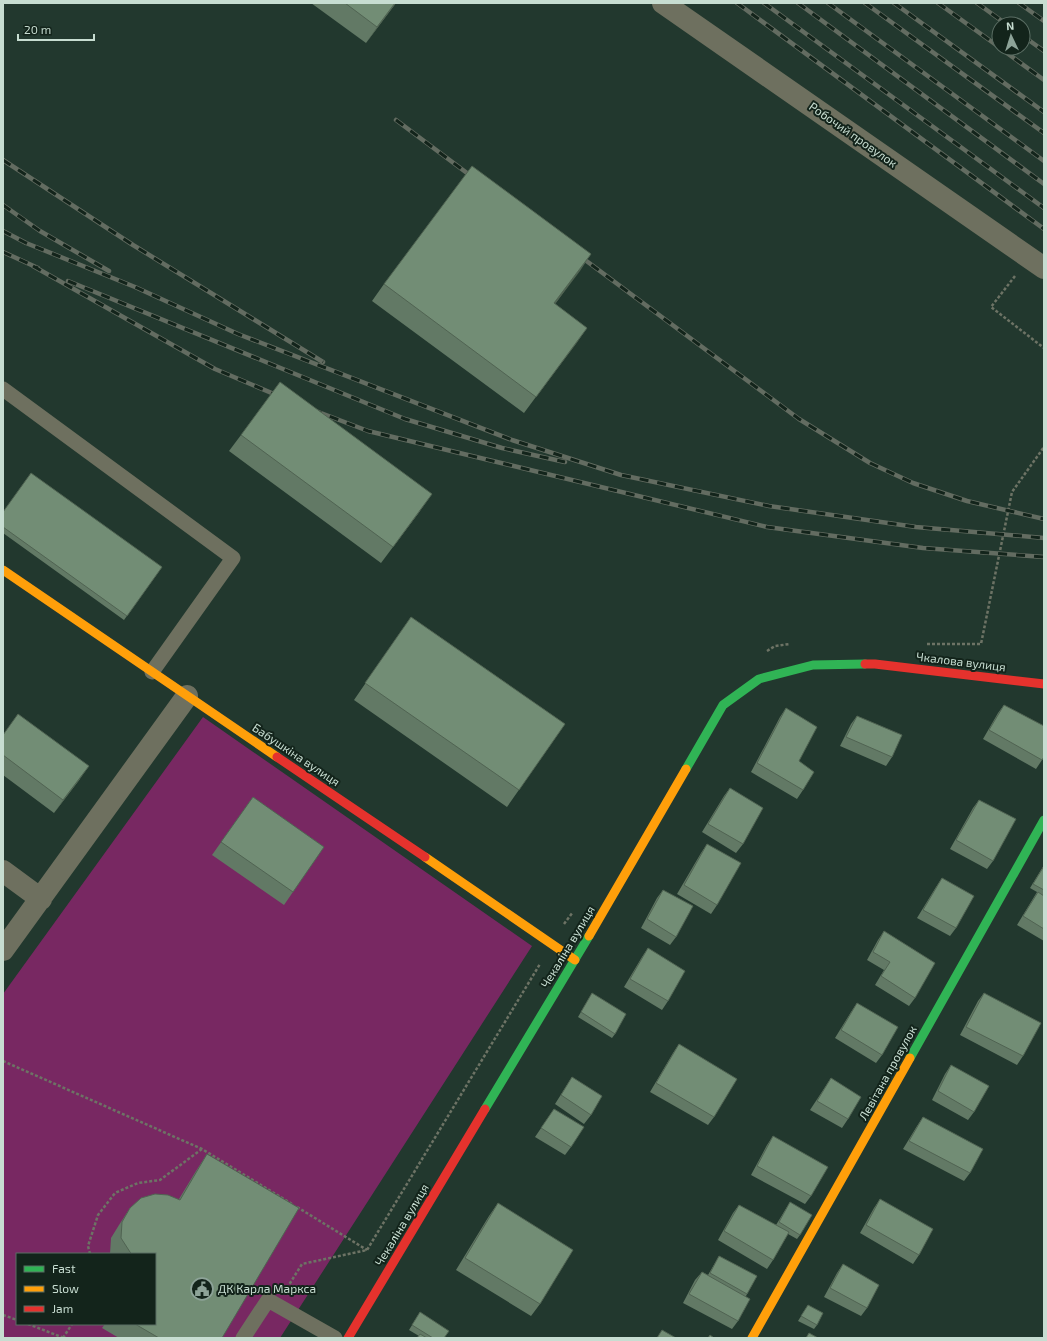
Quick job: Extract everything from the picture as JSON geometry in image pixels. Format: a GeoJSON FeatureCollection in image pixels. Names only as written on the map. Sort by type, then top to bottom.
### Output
{"type":"FeatureCollection","features":[{"type":"Feature","properties":{"kind":"street","name":"Робочий провулок"},"geometry":{"type":"LineString","coordinates":[[663,3],[1044,268]]}},
{"type":"Feature","properties":{"kind":"street","name":"Бабушкіна вулиця"},"geometry":{"type":"LineString","coordinates":[[3,570],[575,960]]}},
{"type":"Feature","properties":{"kind":"street","name":"Чкалова вулиця"},"geometry":{"type":"LineString","coordinates":[[875,664],[1044,684]]}},
{"type":"Feature","properties":{"kind":"street","name":"Чекаліна вулиця"},"geometry":{"type":"LineString","coordinates":[[348,1338],[575,960],[723,705],[759,679],[813,665],[875,664]]}},
{"type":"Feature","properties":{"kind":"street"},"geometry":{"type":"LineString","coordinates":[[3,950],[187,696]]}},
{"type":"Feature","properties":{"kind":"street","name":"Левітана провулок"},"geometry":{"type":"LineString","coordinates":[[752,1338],[1044,820]]}},
{"type":"Feature","properties":{"kind":"street"},"geometry":{"type":"LineString","coordinates":[[3,872],[41,899]]}},
{"type":"Feature","properties":{"kind":"lane"},"geometry":{"type":"LineString","coordinates":[[3,389],[233,558],[152,672]]}},
{"type":"Feature","properties":{"kind":"lane"},"geometry":{"type":"LineString","coordinates":[[243,1338],[268,1300],[335,1338]]}},
{"type":"Feature","properties":{"kind":"path"},"geometry":{"type":"LineString","coordinates":[[1018,271],[991,307],[1044,348]]}},
{"type":"Feature","properties":{"kind":"path"},"geometry":{"type":"LineString","coordinates":[[981,644],[1012,492],[1044,447]]}},
{"type":"Feature","properties":{"kind":"path"},"geometry":{"type":"LineString","coordinates":[[276,1305],[302,1264],[367,1250],[540,964]]}},
{"type":"Feature","properties":{"kind":"path"},"geometry":{"type":"LineString","coordinates":[[3,1061],[202,1149],[367,1250]]}},
{"type":"Feature","properties":{"kind":"path"},"geometry":{"type":"LineString","coordinates":[[90,1253],[88,1246],[98,1215],[115,1193],[138,1183],[160,1180],[202,1149]]}},
{"type":"Feature","properties":{"kind":"path"},"geometry":{"type":"LineString","coordinates":[[3,1315],[16,1320]]}},
{"type":"Feature","properties":{"kind":"path"},"geometry":{"type":"LineString","coordinates":[[31,1325],[64,1338],[71,1325]]}},
{"type":"Feature","properties":{"kind":"shaded area"},"geometry":{"type":"Polygon","coordinates":[[[203,717],[532,946],[280,1338],[3,1338],[3,994],[203,717]]]}},
{"type":"Feature","properties":{"kind":"building"},"geometry":{"type":"Polygon","coordinates":[[[345,3],[395,3],[377,27],[345,3]]]}},
{"type":"Feature","properties":{"kind":"building"},"geometry":{"type":"Polygon","coordinates":[[[472,166],[591,254],[554,303],[587,328],[536,397],[384,284],[472,166]]]}},
{"type":"Feature","properties":{"kind":"building"},"geometry":{"type":"Polygon","coordinates":[[[280,382],[432,494],[393,547],[241,435],[280,382]]]}},
{"type":"Feature","properties":{"kind":"building"},"geometry":{"type":"Polygon","coordinates":[[[31,473],[162,567],[127,616],[3,527],[3,512],[31,473]]]}},
{"type":"Feature","properties":{"kind":"building"},"geometry":{"type":"Polygon","coordinates":[[[411,617],[565,724],[519,790],[365,683],[411,617]]]}},
{"type":"Feature","properties":{"kind":"building"},"geometry":{"type":"Polygon","coordinates":[[[1004,705],[1044,726],[1044,757],[1042,760],[989,730],[1004,705]]]}},
{"type":"Feature","properties":{"kind":"building"},"geometry":{"type":"Polygon","coordinates":[[[786,708],[817,727],[799,761],[814,772],[803,790],[757,763],[786,708]]]}},
{"type":"Feature","properties":{"kind":"building"},"geometry":{"type":"Polygon","coordinates":[[[18,714],[89,766],[63,800],[3,755],[3,735],[18,714]]]}},
{"type":"Feature","properties":{"kind":"building"},"geometry":{"type":"Polygon","coordinates":[[[857,716],[902,735],[892,757],[846,737],[857,716]]]}},
{"type":"Feature","properties":{"kind":"building"},"geometry":{"type":"Polygon","coordinates":[[[730,788],[763,808],[743,844],[708,824],[730,788]]]}},
{"type":"Feature","properties":{"kind":"building"},"geometry":{"type":"Polygon","coordinates":[[[253,797],[324,847],[293,892],[221,842],[253,797]]]}},
{"type":"Feature","properties":{"kind":"building"},"geometry":{"type":"Polygon","coordinates":[[[979,800],[1016,819],[993,861],[956,840],[979,800]]]}},
{"type":"Feature","properties":{"kind":"building"},"geometry":{"type":"Polygon","coordinates":[[[707,844],[741,863],[717,905],[684,885],[707,844]]]}},
{"type":"Feature","properties":{"kind":"building"},"geometry":{"type":"Polygon","coordinates":[[[1044,866],[1044,890],[1033,884],[1044,866]]]}},
{"type":"Feature","properties":{"kind":"building"},"geometry":{"type":"Polygon","coordinates":[[[942,878],[974,896],[956,928],[923,910],[942,878]]]}},
{"type":"Feature","properties":{"kind":"building"},"geometry":{"type":"Polygon","coordinates":[[[663,890],[693,906],[676,937],[647,919],[663,890]]]}},
{"type":"Feature","properties":{"kind":"building"},"geometry":{"type":"Polygon","coordinates":[[[1038,892],[1044,896],[1044,929],[1023,916],[1038,892]]]}},
{"type":"Feature","properties":{"kind":"building"},"geometry":{"type":"Polygon","coordinates":[[[884,931],[935,963],[915,998],[881,976],[890,962],[873,952],[884,931]]]}},
{"type":"Feature","properties":{"kind":"building"},"geometry":{"type":"Polygon","coordinates":[[[648,948],[685,971],[668,1001],[630,979],[648,948]]]}},
{"type":"Feature","properties":{"kind":"building"},"geometry":{"type":"Polygon","coordinates":[[[592,993],[626,1014],[615,1034],[581,1012],[592,993]]]}},
{"type":"Feature","properties":{"kind":"building"},"geometry":{"type":"Polygon","coordinates":[[[984,993],[1041,1023],[1023,1056],[966,1027],[984,993]]]}},
{"type":"Feature","properties":{"kind":"building"},"geometry":{"type":"Polygon","coordinates":[[[857,1003],[898,1027],[882,1055],[841,1030],[857,1003]]]}},
{"type":"Feature","properties":{"kind":"building"},"geometry":{"type":"Polygon","coordinates":[[[679,1044],[737,1079],[714,1117],[656,1083],[679,1044]]]}},
{"type":"Feature","properties":{"kind":"building"},"geometry":{"type":"Polygon","coordinates":[[[951,1065],[989,1086],[974,1112],[938,1091],[951,1065]]]}},
{"type":"Feature","properties":{"kind":"building"},"geometry":{"type":"Polygon","coordinates":[[[572,1077],[602,1096],[591,1115],[561,1095],[572,1077]]]}},
{"type":"Feature","properties":{"kind":"building"},"geometry":{"type":"Polygon","coordinates":[[[831,1078],[861,1097],[848,1119],[817,1101],[831,1078]]]}},
{"type":"Feature","properties":{"kind":"building"},"geometry":{"type":"Polygon","coordinates":[[[554,1109],[584,1127],[571,1147],[541,1128],[554,1109]]]}},
{"type":"Feature","properties":{"kind":"building"},"geometry":{"type":"Polygon","coordinates":[[[923,1117],[983,1149],[970,1173],[909,1141],[923,1117]]]}},
{"type":"Feature","properties":{"kind":"building"},"geometry":{"type":"Polygon","coordinates":[[[773,1136],[828,1167],[811,1196],[757,1166],[773,1136]]]}},
{"type":"Feature","properties":{"kind":"building","name":"ДК Карла Маркса"},"geometry":{"type":"Polygon","coordinates":[[[207,1154],[299,1208],[222,1338],[159,1338],[137,1325],[156,1325],[156,1253],[131,1253],[121,1238],[122,1222],[130,1208],[141,1198],[155,1194],[168,1195],[180,1200],[207,1154]]]}},
{"type":"Feature","properties":{"kind":"building"},"geometry":{"type":"Polygon","coordinates":[[[880,1199],[933,1229],[919,1255],[866,1225],[880,1199]]]}},
{"type":"Feature","properties":{"kind":"building"},"geometry":{"type":"Polygon","coordinates":[[[790,1202],[812,1215],[800,1235],[779,1222],[790,1202]]]}},
{"type":"Feature","properties":{"kind":"building"},"geometry":{"type":"Polygon","coordinates":[[[498,1203],[573,1250],[540,1304],[465,1258],[498,1203]]]}},
{"type":"Feature","properties":{"kind":"building"},"geometry":{"type":"Polygon","coordinates":[[[739,1205],[789,1232],[773,1260],[724,1231],[739,1205]]]}},
{"type":"Feature","properties":{"kind":"building"},"geometry":{"type":"Polygon","coordinates":[[[719,1256],[757,1276],[747,1294],[710,1273],[719,1256]]]}},
{"type":"Feature","properties":{"kind":"building"},"geometry":{"type":"Polygon","coordinates":[[[843,1264],[879,1285],[867,1308],[830,1288],[843,1264]]]}},
{"type":"Feature","properties":{"kind":"building"},"geometry":{"type":"Polygon","coordinates":[[[702,1272],[750,1299],[738,1321],[689,1294],[702,1272]]]}},
{"type":"Feature","properties":{"kind":"building"},"geometry":{"type":"Polygon","coordinates":[[[808,1305],[823,1313],[817,1325],[801,1316],[808,1305]]]}},
{"type":"Feature","properties":{"kind":"building"},"geometry":{"type":"Polygon","coordinates":[[[420,1312],[449,1331],[444,1338],[433,1338],[412,1325],[420,1312]]]}},
{"type":"Feature","properties":{"kind":"building"},"geometry":{"type":"Polygon","coordinates":[[[662,1330],[676,1338],[657,1338],[662,1330]]]}},
{"type":"Feature","properties":{"kind":"building"},"geometry":{"type":"Polygon","coordinates":[[[809,1333],[818,1338],[806,1338],[809,1333]]]}},
{"type":"Feature","properties":{"kind":"building"},"geometry":{"type":"Polygon","coordinates":[[[420,1334],[427,1338],[417,1338],[420,1334]]]}},
{"type":"Feature","properties":{"kind":"railway"},"geometry":{"type":"LineString","coordinates":[[737,3],[1044,229]]}},
{"type":"Feature","properties":{"kind":"railway"},"geometry":{"type":"LineString","coordinates":[[764,3],[1044,208]]}},
{"type":"Feature","properties":{"kind":"railway"},"geometry":{"type":"LineString","coordinates":[[798,3],[1044,184]]}},
{"type":"Feature","properties":{"kind":"railway"},"geometry":{"type":"LineString","coordinates":[[828,3],[1044,161]]}},
{"type":"Feature","properties":{"kind":"railway"},"geometry":{"type":"LineString","coordinates":[[865,3],[1044,133]]}},
{"type":"Feature","properties":{"kind":"railway"},"geometry":{"type":"LineString","coordinates":[[894,3],[1044,112]]}},
{"type":"Feature","properties":{"kind":"railway"},"geometry":{"type":"LineString","coordinates":[[938,3],[991,41]]}},
{"type":"Feature","properties":{"kind":"railway"},"geometry":{"type":"LineString","coordinates":[[977,3],[995,16]]}},
{"type":"Feature","properties":{"kind":"railway"},"geometry":{"type":"LineString","coordinates":[[1019,3],[1044,21]]}},
{"type":"Feature","properties":{"kind":"railway"},"geometry":{"type":"LineString","coordinates":[[1031,42],[1044,51]]}},
{"type":"Feature","properties":{"kind":"railway"},"geometry":{"type":"LineString","coordinates":[[1011,56],[1044,80]]}},
{"type":"Feature","properties":{"kind":"railway"},"geometry":{"type":"LineString","coordinates":[[396,120],[475,179]]}},
{"type":"Feature","properties":{"kind":"railway"},"geometry":{"type":"LineString","coordinates":[[3,160],[133,245],[323,362]]}},
{"type":"Feature","properties":{"kind":"railway"},"geometry":{"type":"LineString","coordinates":[[3,205],[40,231],[109,271]]}},
{"type":"Feature","properties":{"kind":"railway"},"geometry":{"type":"LineString","coordinates":[[3,231],[26,243],[135,287],[238,334],[512,440],[621,475],[769,506],[916,527],[1044,538]]}},
{"type":"Feature","properties":{"kind":"railway"},"geometry":{"type":"LineString","coordinates":[[3,252],[38,268]]}},
{"type":"Feature","properties":{"kind":"railway"},"geometry":{"type":"LineString","coordinates":[[577,254],[799,419],[870,463],[913,483],[967,501],[1044,519]]}},
{"type":"Feature","properties":{"kind":"railway"},"geometry":{"type":"LineString","coordinates":[[33,266],[215,369],[281,397]]}},
{"type":"Feature","properties":{"kind":"railway"},"geometry":{"type":"LineString","coordinates":[[68,281],[405,419],[502,448],[565,462]]}},
{"type":"Feature","properties":{"kind":"railway"},"geometry":{"type":"LineString","coordinates":[[313,410],[368,431],[767,527],[923,548],[1044,557]]}},
{"type":"Feature","properties":{"kind":"traffic: fast"},"geometry":{"type":"LineString","coordinates":[[686,769],[723,705],[759,679],[813,665],[865,664]]}},
{"type":"Feature","properties":{"kind":"traffic: fast"},"geometry":{"type":"LineString","coordinates":[[910,1058],[1044,820]]}},
{"type":"Feature","properties":{"kind":"traffic: fast"},"geometry":{"type":"LineString","coordinates":[[485,1109],[589,936]]}},
{"type":"Feature","properties":{"kind":"traffic: slow"},"geometry":{"type":"LineString","coordinates":[[3,570],[277,757]]}},
{"type":"Feature","properties":{"kind":"traffic: slow"},"geometry":{"type":"LineString","coordinates":[[589,936],[686,769]]}},
{"type":"Feature","properties":{"kind":"traffic: slow"},"geometry":{"type":"LineString","coordinates":[[425,857],[575,960]]}},
{"type":"Feature","properties":{"kind":"traffic: slow"},"geometry":{"type":"LineString","coordinates":[[752,1338],[910,1058]]}},
{"type":"Feature","properties":{"kind":"traffic: jam"},"geometry":{"type":"LineString","coordinates":[[865,664],[1044,684]]}},
{"type":"Feature","properties":{"kind":"traffic: jam"},"geometry":{"type":"LineString","coordinates":[[277,757],[425,857]]}},
{"type":"Feature","properties":{"kind":"traffic: jam"},"geometry":{"type":"LineString","coordinates":[[348,1338],[485,1109]]}},
{"type":"Feature","properties":{"kind":"place","name":"ДК Карла Маркса"},"geometry":{"type":"Point","coordinates":[202,1289]}}]}
